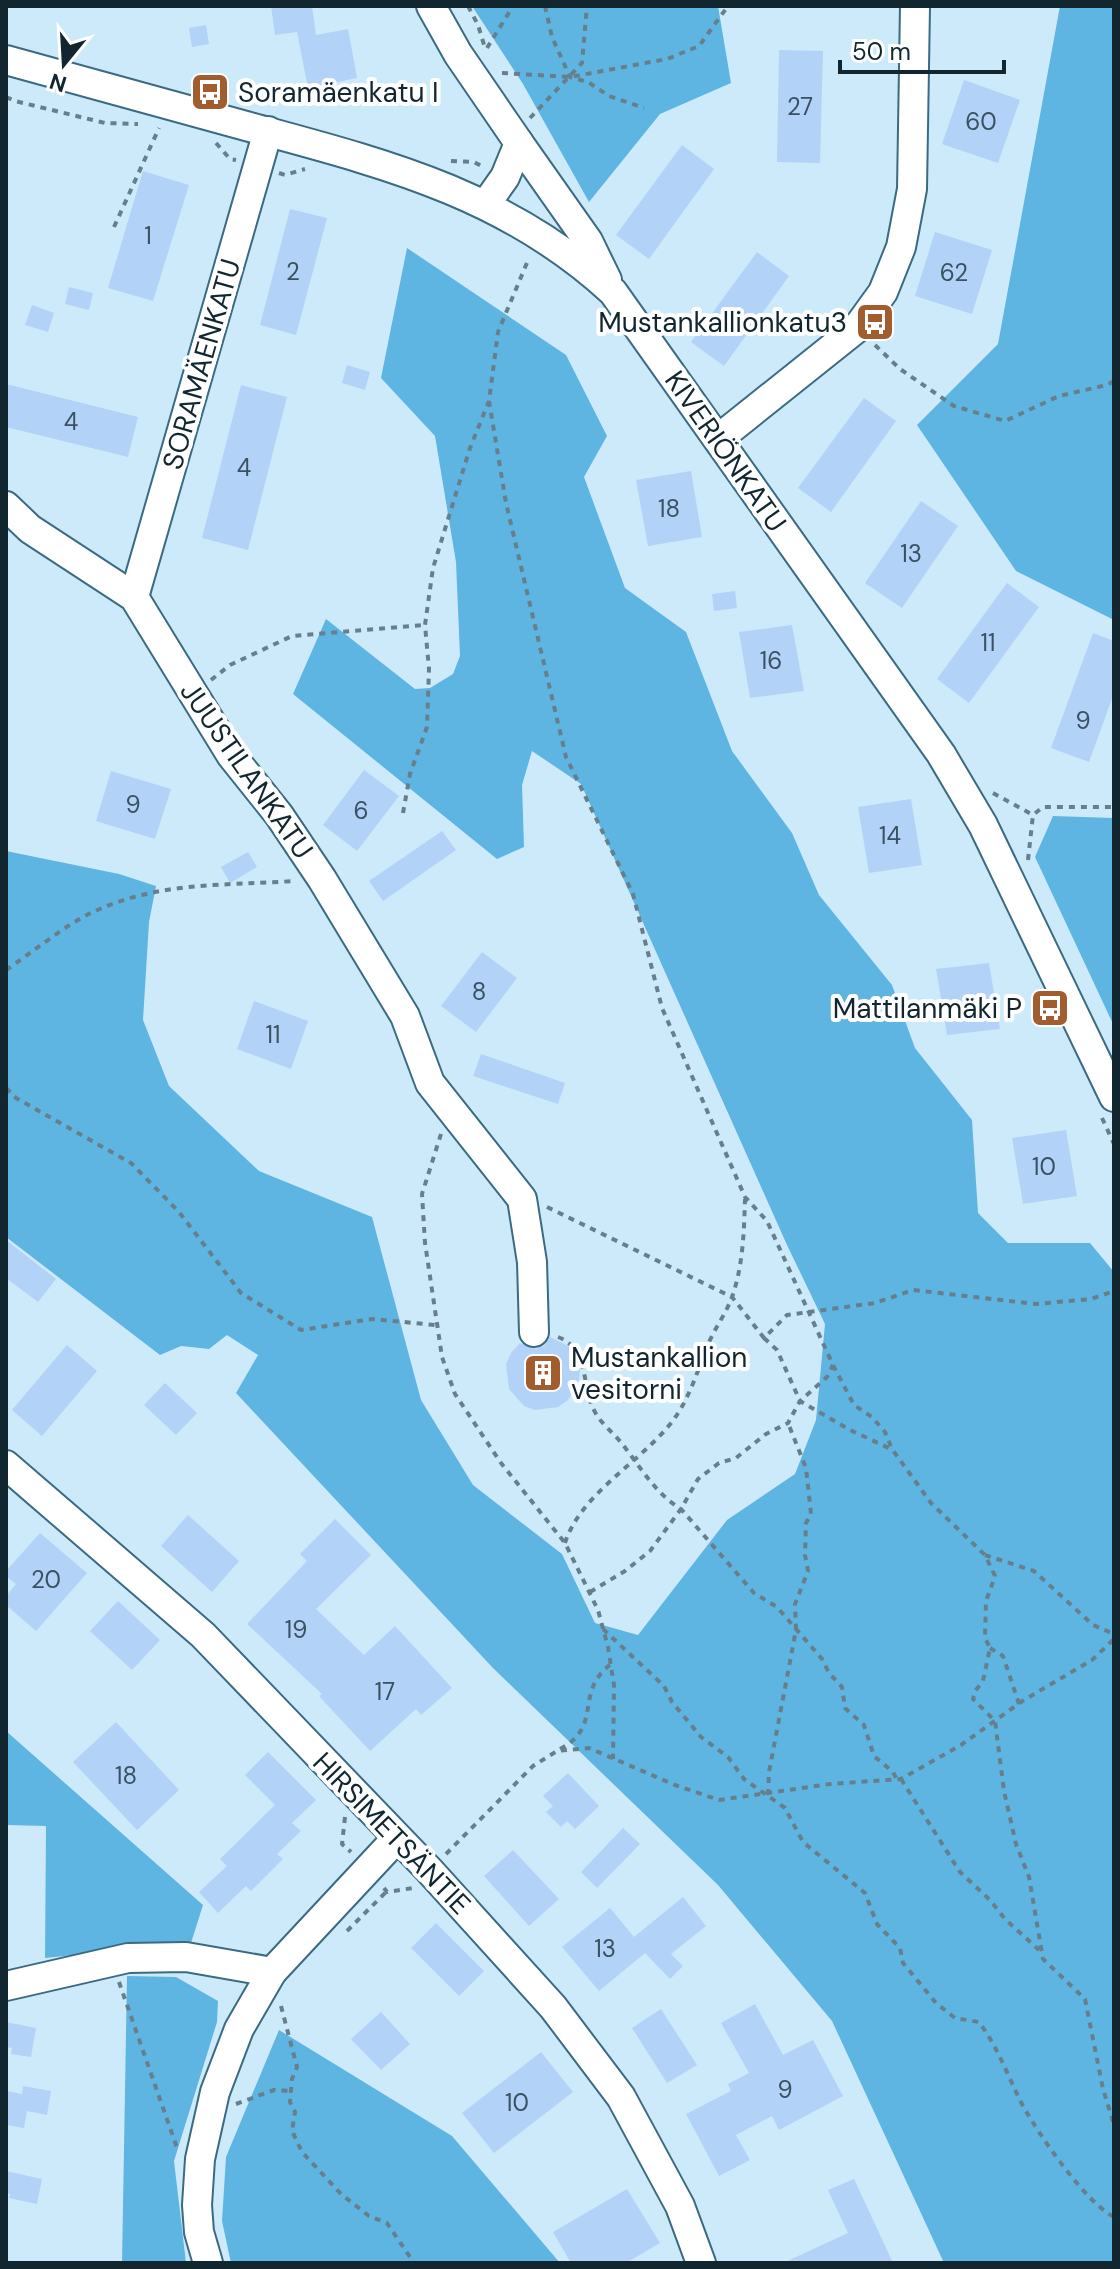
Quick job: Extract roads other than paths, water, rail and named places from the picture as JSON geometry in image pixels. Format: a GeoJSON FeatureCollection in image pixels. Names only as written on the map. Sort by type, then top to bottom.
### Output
{"type":"FeatureCollection","features":[{"type":"Feature","properties":{"kind":"street"},"geometry":{"type":"LineString","coordinates":[[431,6],[458,54],[520,135],[588,241],[613,292]]}},
{"type":"Feature","properties":{"kind":"street"},"geometry":{"type":"LineString","coordinates":[[718,439],[857,328],[883,292],[901,247],[912,189],[915,6]]}},
{"type":"Feature","properties":{"kind":"street","name":"KIVERIÖNKATU"},"geometry":{"type":"LineString","coordinates":[[6,60],[347,153],[432,182],[486,204],[531,228],[584,266],[613,292],[941,754],[983,825],[1105,1102]]}},
{"type":"Feature","properties":{"kind":"street","name":"SORAMÄENKATU"},"geometry":{"type":"LineString","coordinates":[[134,597],[268,131]]}},
{"type":"Feature","properties":{"kind":"street"},"geometry":{"type":"LineString","coordinates":[[486,204],[505,177],[520,135]]}},
{"type":"Feature","properties":{"kind":"street","name":"JUUSTILANKATU"},"geometry":{"type":"LineString","coordinates":[[6,506],[30,529],[134,597],[231,755],[279,815],[322,879],[405,1016],[430,1083],[522,1199],[532,1262],[534,1332]]}},
{"type":"Feature","properties":{"kind":"street","name":"HIRSIMETSÄNTIE"},"geometry":{"type":"LineString","coordinates":[[6,1465],[203,1635],[553,2007],[621,2097],[680,2206],[701,2263]]}},
{"type":"Feature","properties":{"kind":"street"},"geometry":{"type":"LineString","coordinates":[[208,2263],[199,2232],[200,2159],[215,2092],[239,2029],[272,1972],[397,1838]]}},
{"type":"Feature","properties":{"kind":"street"},"geometry":{"type":"LineString","coordinates":[[6,1986],[128,1958],[186,1957],[272,1972]]}},
{"type":"Feature","properties":{"kind":"place","name":"Soramäenkatu I"},"geometry":{"type":"Point","coordinates":[210,92]}},
{"type":"Feature","properties":{"kind":"place","name":"Mustankallionkatu3"},"geometry":{"type":"Point","coordinates":[875,322]}},
{"type":"Feature","properties":{"kind":"place","name":"Mattilanmäki P"},"geometry":{"type":"Point","coordinates":[1050,1008]}},
{"type":"Feature","properties":{"kind":"place","name":"Mustankallion vesitorni"},"geometry":{"type":"Point","coordinates":[543,1373]}}]}
